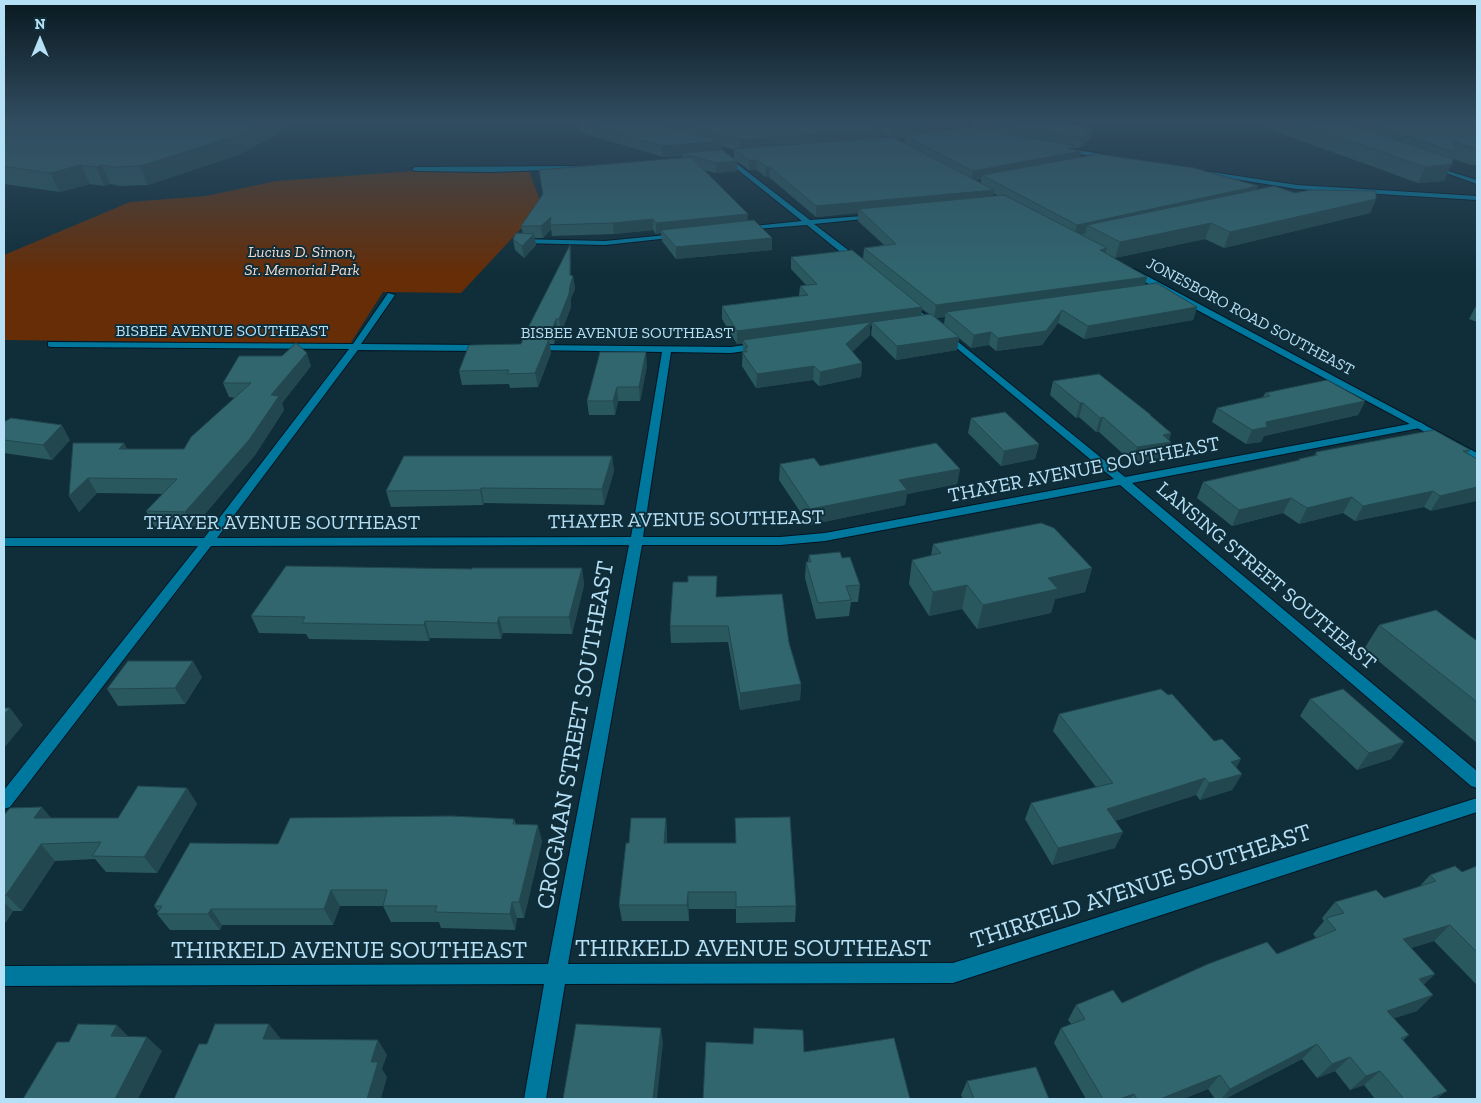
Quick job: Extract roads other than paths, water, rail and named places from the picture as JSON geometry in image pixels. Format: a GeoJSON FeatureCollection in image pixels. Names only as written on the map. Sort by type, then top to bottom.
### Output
{"type":"FeatureCollection","features":[{"type":"Feature","properties":{"kind":"street"},"geometry":{"type":"LineString","coordinates":[[748,171],[866,269]]}},
{"type":"Feature","properties":{"kind":"street"},"geometry":{"type":"LineString","coordinates":[[1198,171],[1297,187],[1477,198]]}},
{"type":"Feature","properties":{"kind":"street"},"geometry":{"type":"LineString","coordinates":[[1447,171],[1477,182]]}},
{"type":"Feature","properties":{"kind":"street"},"geometry":{"type":"LineString","coordinates":[[1282,194],[1296,190],[1297,187]]}},
{"type":"Feature","properties":{"kind":"street"},"geometry":{"type":"LineString","coordinates":[[739,229],[884,215]]}},
{"type":"Feature","properties":{"kind":"street"},"geometry":{"type":"LineString","coordinates":[[514,241],[605,243],[690,234]]}},
{"type":"Feature","properties":{"kind":"street","name":"JONESBORO ROAD SOUTHEAST"},"geometry":{"type":"LineString","coordinates":[[1119,264],[1477,457]]}},
{"type":"Feature","properties":{"kind":"street"},"geometry":{"type":"LineString","coordinates":[[1153,292],[1168,290]]}},
{"type":"Feature","properties":{"kind":"street"},"geometry":{"type":"LineString","coordinates":[[4,802],[207,542],[355,347],[391,295]]}},
{"type":"Feature","properties":{"kind":"street","name":"LANSING STREET SOUTHEAST"},"geometry":{"type":"LineString","coordinates":[[904,300],[1124,482],[1477,782]]}},
{"type":"Feature","properties":{"kind":"street","name":"BISBEE AVENUE SOUTHEAST"},"geometry":{"type":"LineString","coordinates":[[51,344],[490,348]]}},
{"type":"Feature","properties":{"kind":"street","name":"BISBEE AVENUE SOUTHEAST"},"geometry":{"type":"LineString","coordinates":[[529,348],[731,350],[769,345]]}},
{"type":"Feature","properties":{"kind":"street","name":"CROGMAN STREET SOUTHEAST"},"geometry":{"type":"LineString","coordinates":[[535,1099],[636,542],[667,349]]}},
{"type":"Feature","properties":{"kind":"street","name":"THAYER AVENUE SOUTHEAST"},"geometry":{"type":"LineString","coordinates":[[4,542],[780,541],[825,537],[1420,425]]}},
{"type":"Feature","properties":{"kind":"street","name":"THIRKELD AVENUE SOUTHEAST"},"geometry":{"type":"LineString","coordinates":[[4,976],[556,976],[953,973],[1477,805]]}},
{"type":"Feature","properties":{"kind":"park label","name":"Lucius D. Simon, Sr. Memorial Park"},"geometry":{"type":"Point","coordinates":[302,261]}}]}
